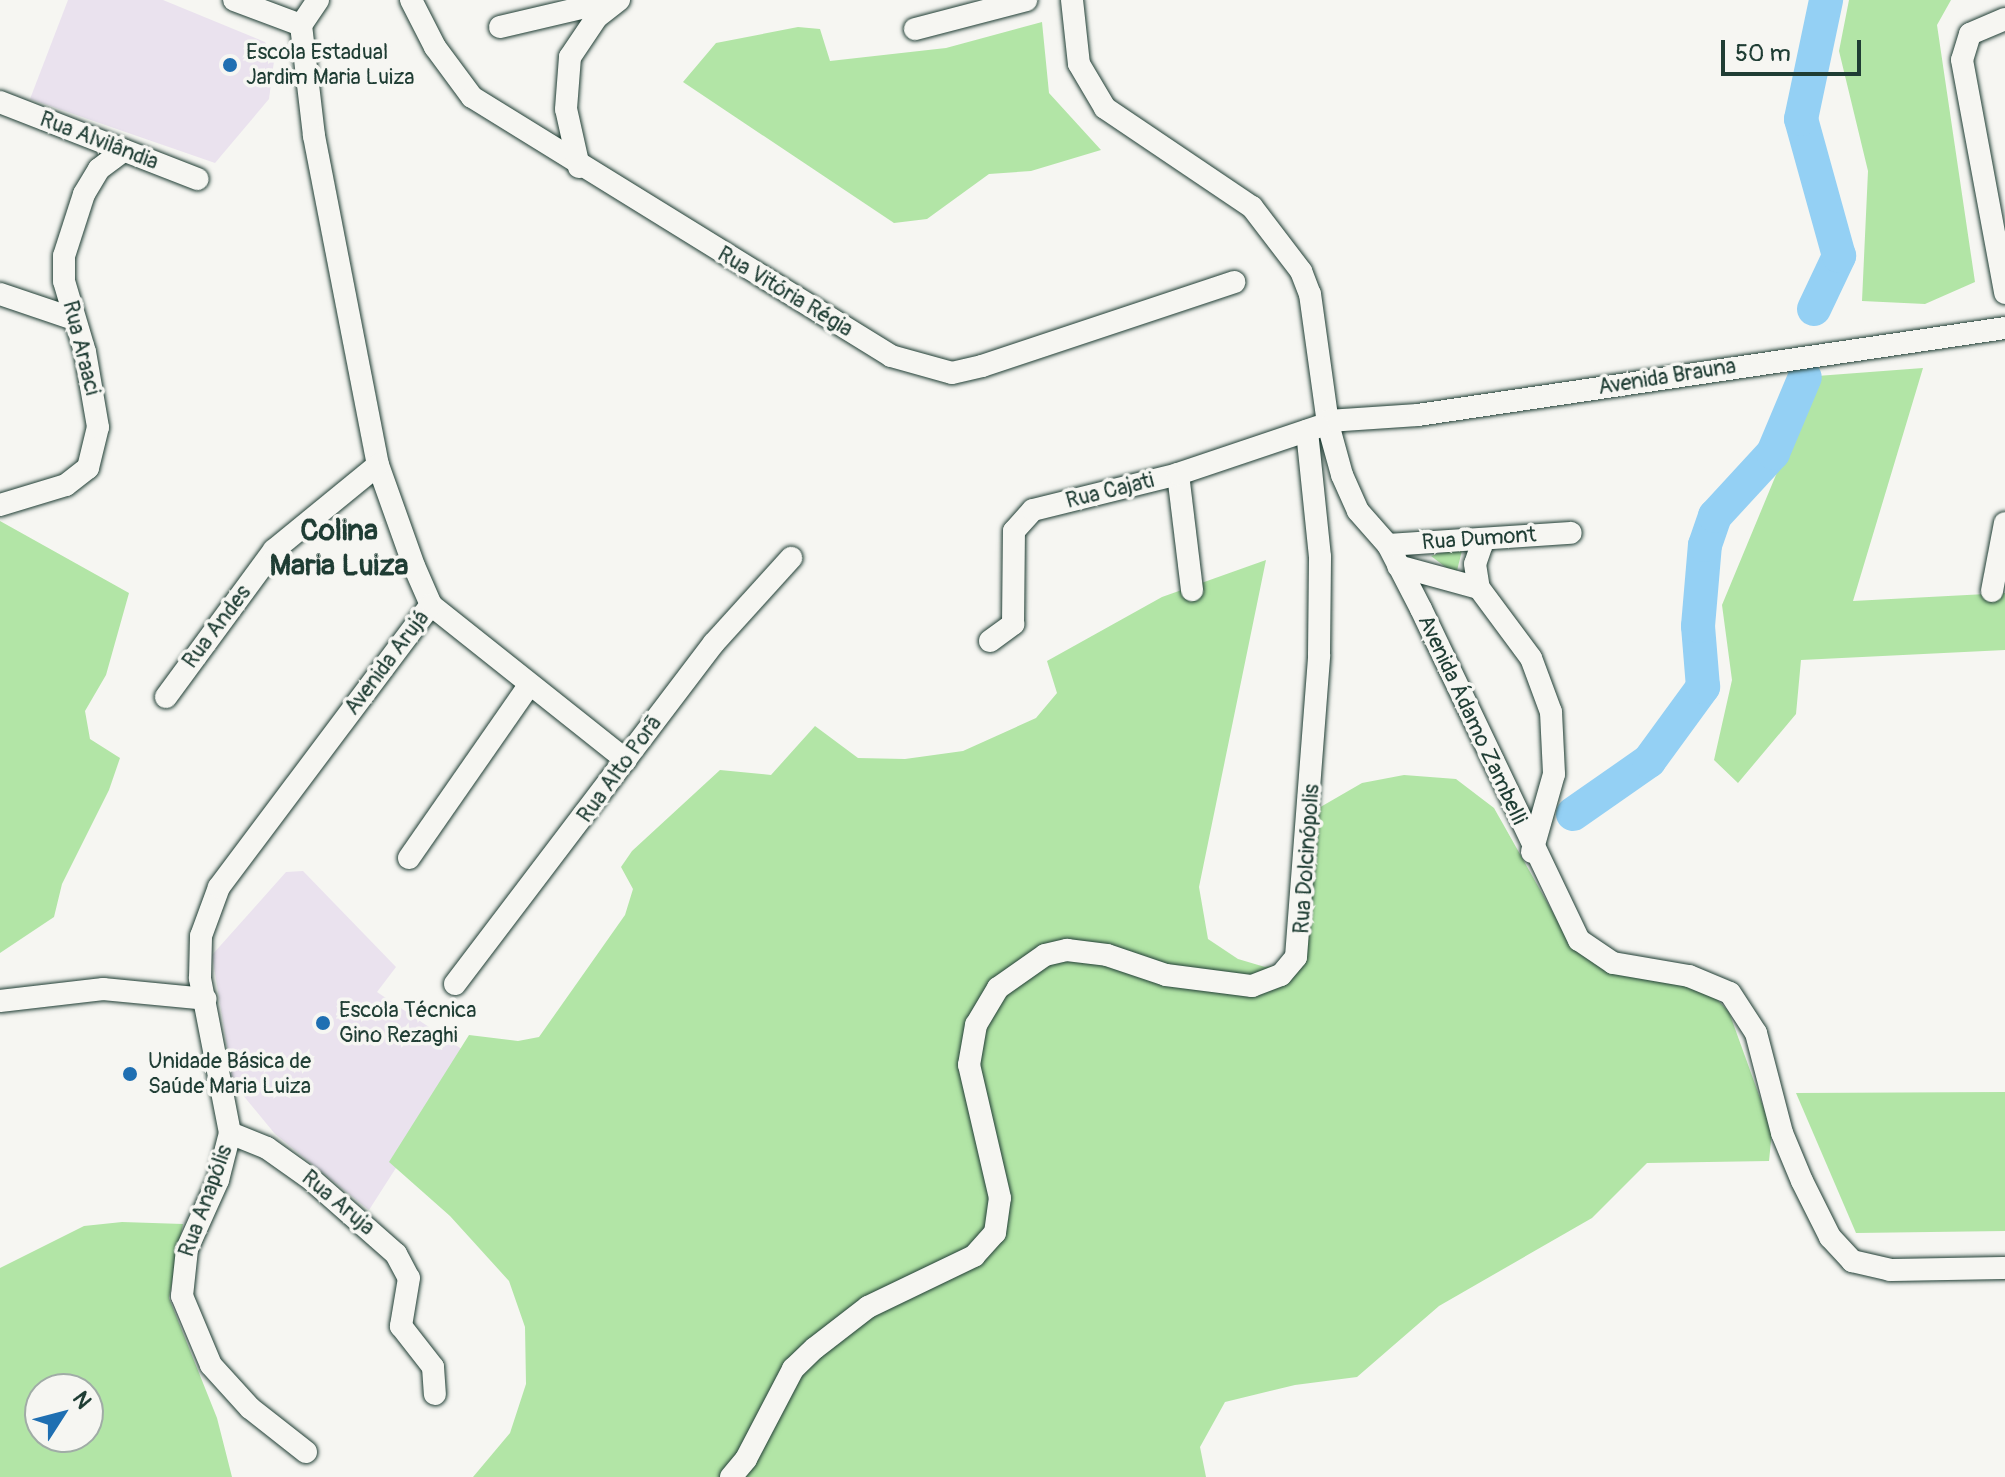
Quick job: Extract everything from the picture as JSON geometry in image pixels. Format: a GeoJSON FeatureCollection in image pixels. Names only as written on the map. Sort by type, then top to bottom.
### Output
{"type":"FeatureCollection","features":[{"type":"Feature","properties":{"kind":"street"},"geometry":{"type":"LineString","coordinates":[[234,0],[301,25],[318,0]]}},
{"type":"Feature","properties":{"kind":"street","name":"Rua Vitória Régia"},"geometry":{"type":"LineString","coordinates":[[411,0],[435,47],[472,97],[579,167],[891,356],[926,368],[952,373],[982,366],[1234,282]]}},
{"type":"Feature","properties":{"kind":"street"},"geometry":{"type":"LineString","coordinates":[[579,167],[566,109],[570,57],[597,17],[618,0]]}},
{"type":"Feature","properties":{"kind":"street"},"geometry":{"type":"LineString","coordinates":[[500,27],[618,0]]}},
{"type":"Feature","properties":{"kind":"street"},"geometry":{"type":"LineString","coordinates":[[915,29],[1026,0]]}},
{"type":"Feature","properties":{"kind":"street","name":"Avenida Ádamo Zambelli"},"geometry":{"type":"LineString","coordinates":[[1072,0],[1079,64],[1105,108],[1252,207],[1293,257],[1310,294],[1321,426],[1358,511],[1388,545],[1568,925],[1589,951],[1613,963],[1708,981],[1730,993],[1756,1033],[1782,1133],[1802,1181],[1830,1237],[1852,1261],[1890,1270],[2005,1268]]}},
{"type":"Feature","properties":{"kind":"street"},"geometry":{"type":"LineString","coordinates":[[2005,19],[1970,34],[1962,60],[2005,293]]}},
{"type":"Feature","properties":{"kind":"street","name":"Avenida Arujá"},"geometry":{"type":"LineString","coordinates":[[206,999],[200,978],[201,936],[219,887],[431,605],[378,465],[314,136],[301,25]]}},
{"type":"Feature","properties":{"kind":"street","name":"Rua Alvilândia"},"geometry":{"type":"LineString","coordinates":[[0,102],[198,179]]}},
{"type":"Feature","properties":{"kind":"street","name":"Rua Araaci"},"geometry":{"type":"LineString","coordinates":[[0,505],[66,485],[88,468],[98,427],[64,281],[72,221],[99,169],[124,150]]}},
{"type":"Feature","properties":{"kind":"street"},"geometry":{"type":"LineString","coordinates":[[0,294],[74,319]]}},
{"type":"Feature","properties":{"kind":"street","name":"Avenida Brauna"},"geometry":{"type":"LineString","coordinates":[[1321,426],[1418,415],[2005,328]]}},
{"type":"Feature","properties":{"kind":"street","name":"Rua Cajati"},"geometry":{"type":"LineString","coordinates":[[990,641],[1013,624],[1014,531],[1033,510],[1178,474],[1321,426]]}},
{"type":"Feature","properties":{"kind":"street","name":"Rua Dolcinópolis"},"geometry":{"type":"LineString","coordinates":[[731,1477],[746,1459],[793,1369],[815,1348],[868,1307],[974,1256],[995,1233],[1000,1198],[969,1065],[976,1025],[998,988],[1045,955],[1067,950],[1107,955],[1178,978],[1252,986],[1281,975],[1296,957],[1319,655],[1321,426]]}},
{"type":"Feature","properties":{"kind":"street","name":"Rua Andes"},"geometry":{"type":"LineString","coordinates":[[166,697],[274,550],[378,465]]}},
{"type":"Feature","properties":{"kind":"street"},"geometry":{"type":"LineString","coordinates":[[1178,474],[1192,590]]}},
{"type":"Feature","properties":{"kind":"street"},"geometry":{"type":"LineString","coordinates":[[1992,591],[2005,523]]}},
{"type":"Feature","properties":{"kind":"street","name":"Rua Dumont"},"geometry":{"type":"LineString","coordinates":[[1388,545],[1571,533]]}},
{"type":"Feature","properties":{"kind":"street"},"geometry":{"type":"LineString","coordinates":[[1483,541],[1475,564],[1479,588],[1531,658],[1551,712],[1554,774],[1532,852]]}},
{"type":"Feature","properties":{"kind":"street","name":"Rua Alto Porã"},"geometry":{"type":"LineString","coordinates":[[455,984],[714,643],[791,558]]}},
{"type":"Feature","properties":{"kind":"street"},"geometry":{"type":"LineString","coordinates":[[1398,566],[1479,588]]}},
{"type":"Feature","properties":{"kind":"street"},"geometry":{"type":"LineString","coordinates":[[431,605],[528,687],[626,760]]}},
{"type":"Feature","properties":{"kind":"street"},"geometry":{"type":"LineString","coordinates":[[409,858],[528,687]]}},
{"type":"Feature","properties":{"kind":"street"},"geometry":{"type":"LineString","coordinates":[[0,1001],[103,989],[206,999]]}},
{"type":"Feature","properties":{"kind":"street","name":"Rua Anapólis"},"geometry":{"type":"LineString","coordinates":[[206,999],[230,1133],[218,1180],[187,1249],[182,1296],[211,1365],[250,1408],[306,1452]]}},
{"type":"Feature","properties":{"kind":"street","name":"Rua Aruja"},"geometry":{"type":"LineString","coordinates":[[230,1133],[267,1148],[355,1215],[396,1254],[409,1278],[409,1303],[401,1326],[433,1367],[435,1394]]}},
{"type":"Feature","properties":{"kind":"shaded area"},"geometry":{"type":"Polygon","coordinates":[[[68,0],[163,0],[265,42],[274,61],[269,99],[215,163],[30,99],[68,0]]]}},
{"type":"Feature","properties":{"kind":"shaded area","name":"Escola Técnica Gino Rezaghi"},"geometry":{"type":"Polygon","coordinates":[[[303,871],[396,967],[377,992],[469,1054],[369,1210],[275,1134],[233,1083],[212,955],[286,872],[303,871]]]}},
{"type":"Feature","properties":{"kind":"green space"},"geometry":{"type":"Polygon","coordinates":[[[1849,0],[1951,0],[1937,25],[1975,282],[1925,304],[1862,301],[1868,171],[1839,51],[1849,0]]]}},
{"type":"Feature","properties":{"kind":"green space"},"geometry":{"type":"Polygon","coordinates":[[[1042,22],[1049,93],[1101,150],[1031,171],[989,174],[927,219],[894,223],[683,82],[716,43],[798,27],[820,29],[830,61],[946,48],[1042,22]]]}},
{"type":"Feature","properties":{"kind":"green space"},"geometry":{"type":"Polygon","coordinates":[[[1923,368],[1853,601],[2005,593],[2005,650],[1801,660],[1796,714],[1738,783],[1714,760],[1732,680],[1722,605],[1817,376],[1923,368]]]}},
{"type":"Feature","properties":{"kind":"green space"},"geometry":{"type":"Polygon","coordinates":[[[0,521],[129,593],[106,675],[85,711],[90,739],[120,758],[109,790],[62,884],[54,917],[0,953],[0,521]]]}},
{"type":"Feature","properties":{"kind":"green space"},"geometry":{"type":"Polygon","coordinates":[[[1463,546],[1456,575],[1431,556],[1463,546]]]}},
{"type":"Feature","properties":{"kind":"green space"},"geometry":{"type":"Polygon","coordinates":[[[1266,560],[1199,887],[1208,939],[1238,959],[1265,967],[1303,962],[1317,809],[1362,783],[1404,775],[1456,779],[1494,808],[1569,941],[1595,964],[1708,990],[1729,1012],[1772,1131],[1769,1161],[1647,1163],[1592,1218],[1439,1306],[1357,1377],[1295,1385],[1225,1402],[1200,1447],[1206,1477],[473,1477],[510,1433],[526,1384],[525,1327],[509,1281],[450,1216],[389,1162],[469,1035],[518,1041],[539,1037],[625,915],[633,889],[621,867],[632,851],[720,770],[771,775],[815,726],[858,758],[905,759],[963,751],[1036,718],[1057,693],[1047,661],[1162,597],[1266,560]]]}},
{"type":"Feature","properties":{"kind":"green space"},"geometry":{"type":"Polygon","coordinates":[[[2005,1092],[2005,1231],[1856,1233],[1796,1093],[2005,1092]]]}},
{"type":"Feature","properties":{"kind":"green space"},"geometry":{"type":"Polygon","coordinates":[[[122,1222],[183,1224],[169,1298],[217,1418],[232,1477],[0,1477],[0,1268],[84,1226],[122,1222]]]}},
{"type":"Feature","properties":{"kind":"waterway"},"geometry":{"type":"LineString","coordinates":[[1814,309],[1839,256],[1801,119],[1826,0]]}},
{"type":"Feature","properties":{"kind":"waterway"},"geometry":{"type":"LineString","coordinates":[[1573,814],[1649,761],[1703,687],[1698,626],[1705,545],[1715,516],[1773,453],[1805,377]]}},
{"type":"Feature","properties":{"kind":"place","name":"Escola Estadual Jardim Maria Luiza"},"geometry":{"type":"Point","coordinates":[230,65]}},
{"type":"Feature","properties":{"kind":"place","name":"Escola Técnica Gino Rezaghi"},"geometry":{"type":"Point","coordinates":[323,1023]}},
{"type":"Feature","properties":{"kind":"place","name":"Unidade Básica de Saúde Maria Luiza"},"geometry":{"type":"Point","coordinates":[130,1074]}},
{"type":"Feature","properties":{"kind":"district","name":"Colina Maria Luiza"},"geometry":{"type":"Point","coordinates":[339,548]}}]}
